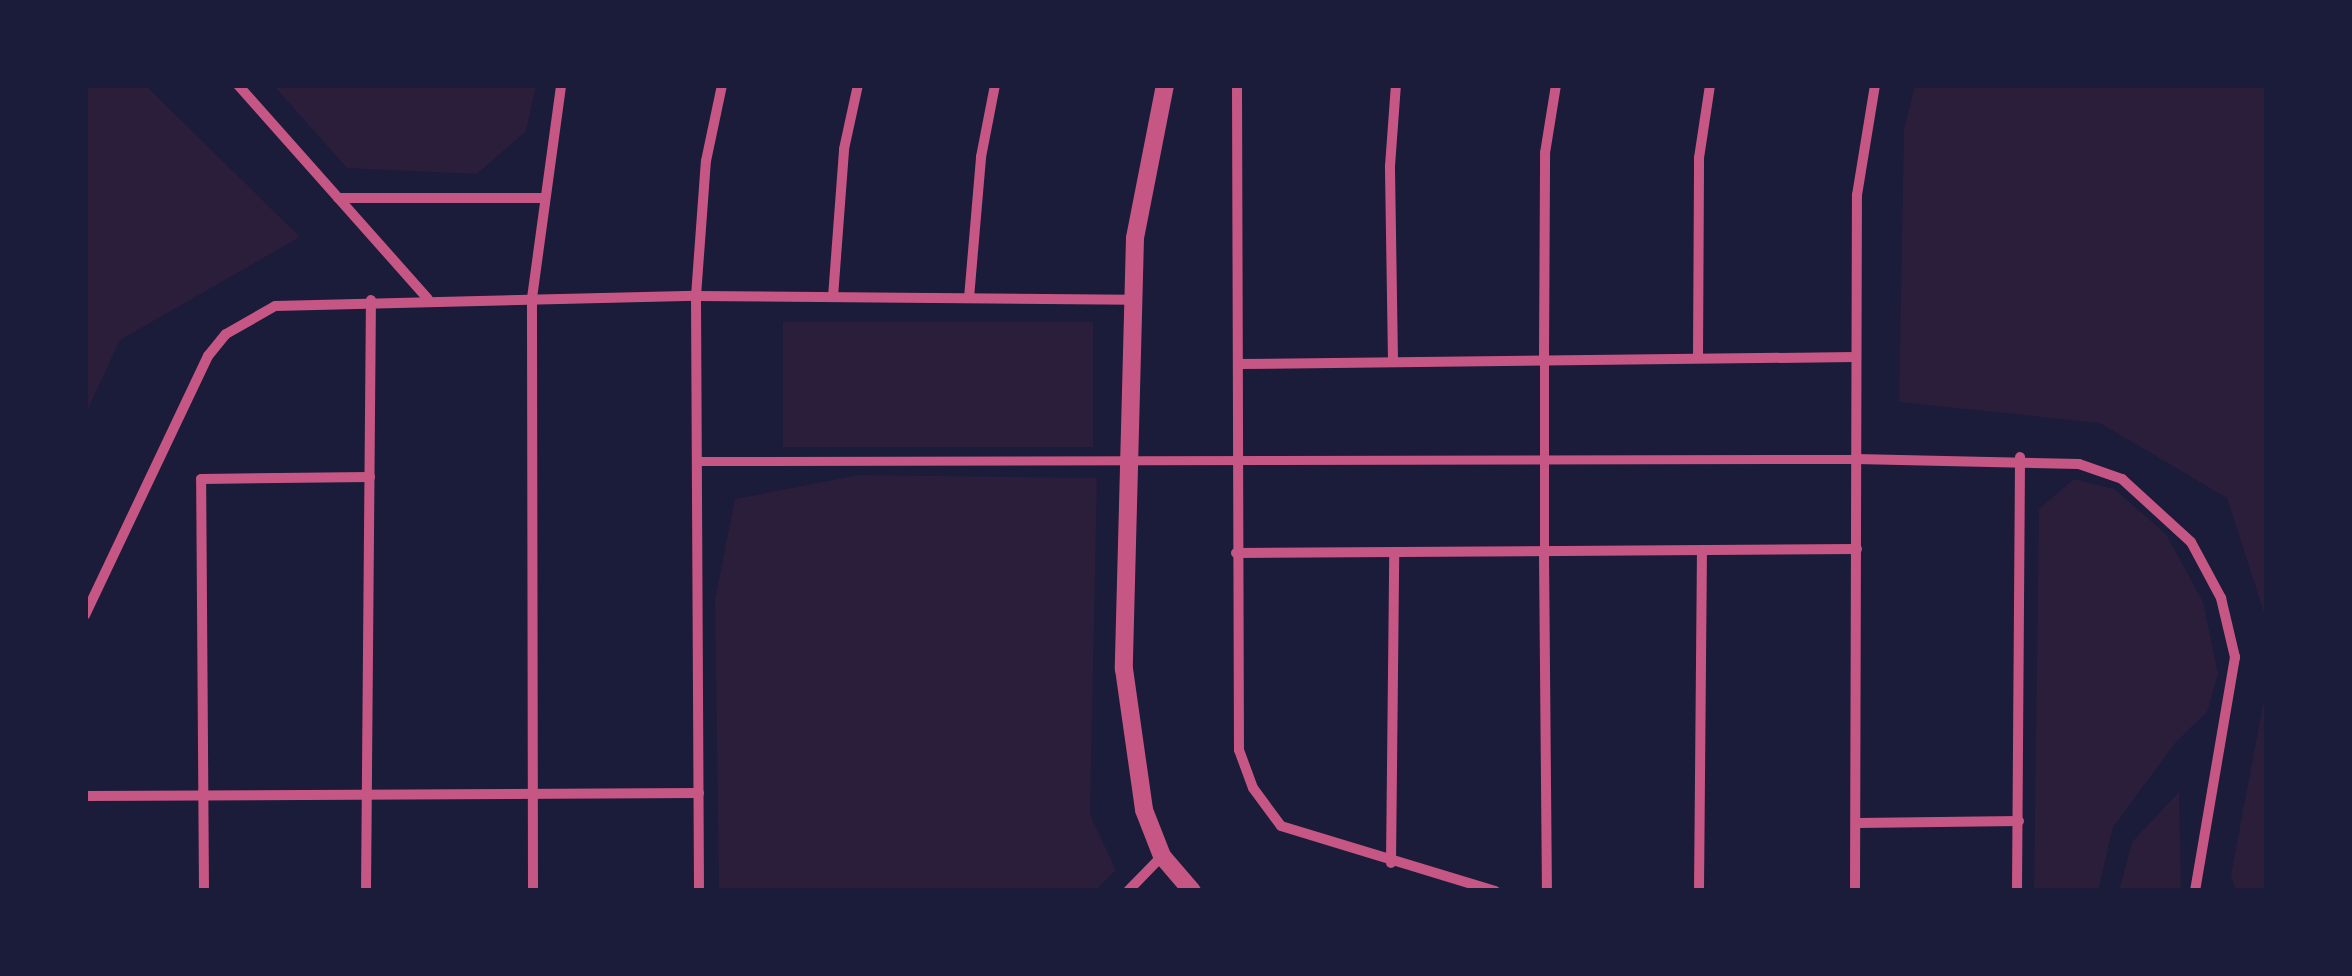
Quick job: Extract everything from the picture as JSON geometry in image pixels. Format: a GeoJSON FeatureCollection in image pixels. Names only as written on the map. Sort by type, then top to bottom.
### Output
{"type":"FeatureCollection","features":[{"type":"Feature","properties":{"kind":"street"},"geometry":{"type":"LineString","coordinates":[[238,85],[428,300]]}},
{"type":"Feature","properties":{"kind":"street"},"geometry":{"type":"LineString","coordinates":[[534,891],[532,298],[561,85]]}},
{"type":"Feature","properties":{"kind":"street"},"geometry":{"type":"LineString","coordinates":[[699,891],[696,296],[706,161],[722,85]]}},
{"type":"Feature","properties":{"kind":"street"},"geometry":{"type":"LineString","coordinates":[[833,297],[844,150],[858,85]]}},
{"type":"Feature","properties":{"kind":"street"},"geometry":{"type":"LineString","coordinates":[[969,298],[981,157],[995,85]]}},
{"type":"Feature","properties":{"kind":"street"},"geometry":{"type":"LineString","coordinates":[[1165,85],[1135,238],[1131,300],[1126,720],[1144,810],[1162,856],[1192,891]]}},
{"type":"Feature","properties":{"kind":"street"},"geometry":{"type":"LineString","coordinates":[[1238,85],[1239,750],[1253,788],[1281,826],[1391,863],[1495,891]]}},
{"type":"Feature","properties":{"kind":"street"},"geometry":{"type":"LineString","coordinates":[[1393,361],[1390,166],[1396,85]]}},
{"type":"Feature","properties":{"kind":"street"},"geometry":{"type":"LineString","coordinates":[[1547,891],[1546,152],[1556,85]]}},
{"type":"Feature","properties":{"kind":"street"},"geometry":{"type":"LineString","coordinates":[[1698,358],[1699,158],[1710,85]]}},
{"type":"Feature","properties":{"kind":"street"},"geometry":{"type":"LineString","coordinates":[[1855,891],[1857,195],[1875,85]]}},
{"type":"Feature","properties":{"kind":"street"},"geometry":{"type":"LineString","coordinates":[[338,198],[543,198]]}},
{"type":"Feature","properties":{"kind":"street"},"geometry":{"type":"LineString","coordinates":[[85,615],[208,356],[226,334],[275,306],[371,300],[696,296],[1131,300]]}},
{"type":"Feature","properties":{"kind":"street"},"geometry":{"type":"LineString","coordinates":[[366,891],[371,300]]}},
{"type":"Feature","properties":{"kind":"street"},"geometry":{"type":"LineString","coordinates":[[1239,364],[1856,357]]}},
{"type":"Feature","properties":{"kind":"street"},"geometry":{"type":"LineString","coordinates":[[698,461],[1128,456],[2020,458],[2078,464],[2122,479],[2183,532],[2220,598],[2234,687],[2202,824],[2195,891]]}},
{"type":"Feature","properties":{"kind":"street"},"geometry":{"type":"LineString","coordinates":[[2018,891],[2020,458]]}},
{"type":"Feature","properties":{"kind":"street"},"geometry":{"type":"LineString","coordinates":[[204,891],[201,479],[370,476]]}},
{"type":"Feature","properties":{"kind":"street"},"geometry":{"type":"LineString","coordinates":[[1236,553],[1857,549]]}},
{"type":"Feature","properties":{"kind":"street"},"geometry":{"type":"LineString","coordinates":[[1699,891],[1702,551]]}},
{"type":"Feature","properties":{"kind":"street"},"geometry":{"type":"LineString","coordinates":[[1391,863],[1394,554]]}},
{"type":"Feature","properties":{"kind":"street"},"geometry":{"type":"LineString","coordinates":[[85,796],[699,793]]}},
{"type":"Feature","properties":{"kind":"street"},"geometry":{"type":"LineString","coordinates":[[1858,822],[2019,822]]}},
{"type":"Feature","properties":{"kind":"street"},"geometry":{"type":"LineString","coordinates":[[1128,891],[1162,856]]}},
{"type":"Feature","properties":{"kind":"shaded area"},"geometry":{"type":"Polygon","coordinates":[[[85,85],[145,85],[300,237],[120,340],[85,415],[85,85]]]}},
{"type":"Feature","properties":{"kind":"shaded area"},"geometry":{"type":"Polygon","coordinates":[[[273,85],[536,85],[526,131],[477,174],[347,168],[273,85]]]}},
{"type":"Feature","properties":{"kind":"shaded area"},"geometry":{"type":"Polygon","coordinates":[[[1915,85],[2267,85],[2267,622],[2227,498],[2100,423],[1899,402],[1904,130],[1915,85]]]}},
{"type":"Feature","properties":{"kind":"shaded area"},"geometry":{"type":"Polygon","coordinates":[[[783,322],[1093,322],[1093,447],[783,447],[783,322]]]}},
{"type":"Feature","properties":{"kind":"shaded area"},"geometry":{"type":"Polygon","coordinates":[[[859,475],[1097,478],[1090,815],[1116,870],[1095,891],[719,891],[715,600],[735,499],[859,475]]]}},
{"type":"Feature","properties":{"kind":"shaded area"},"geometry":{"type":"Polygon","coordinates":[[[2074,479],[2114,489],[2166,534],[2203,602],[2218,674],[2207,712],[2176,742],[2113,827],[2098,891],[2034,891],[2039,509],[2074,479]]]}},
{"type":"Feature","properties":{"kind":"shaded area"},"geometry":{"type":"Polygon","coordinates":[[[2267,684],[2267,891],[2236,891],[2231,875],[2267,684]]]}},
{"type":"Feature","properties":{"kind":"shaded area"},"geometry":{"type":"Polygon","coordinates":[[[2179,792],[2181,891],[2119,891],[2132,842],[2179,792]]]}}]}
